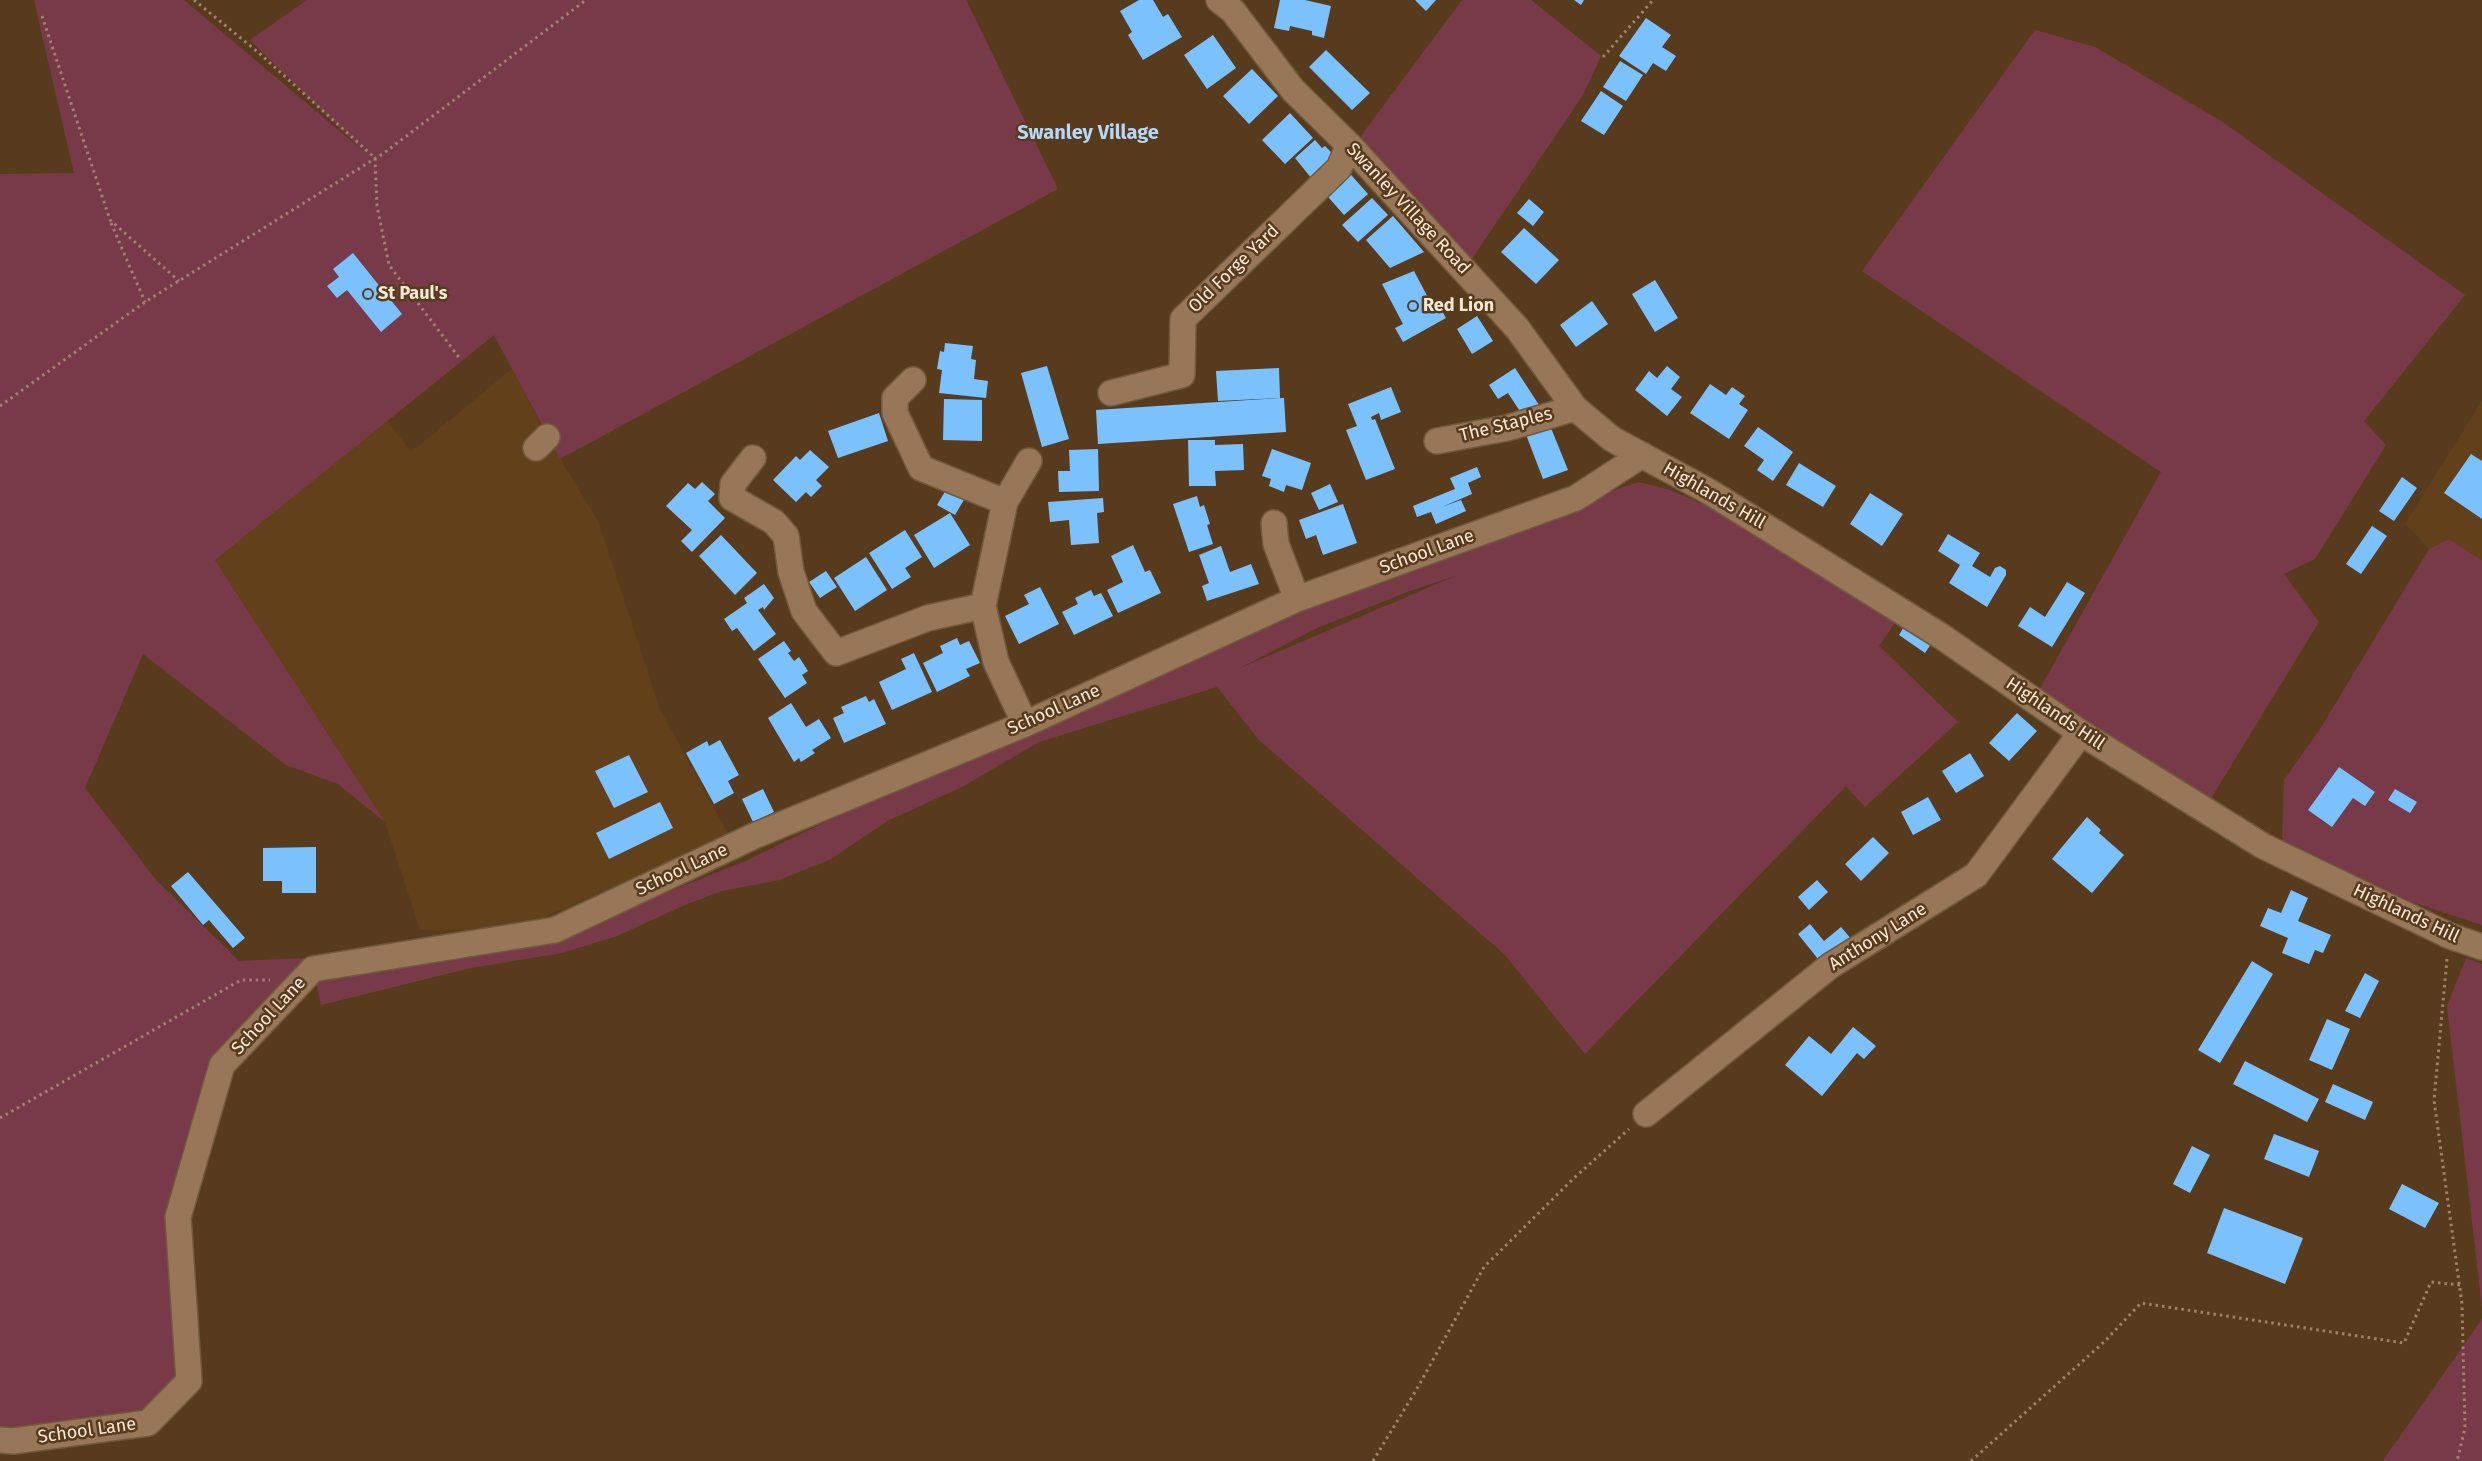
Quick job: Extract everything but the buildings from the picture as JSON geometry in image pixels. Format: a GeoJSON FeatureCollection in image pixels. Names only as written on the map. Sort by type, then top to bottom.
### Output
{"type":"FeatureCollection","features":[{"type":"Feature","properties":{"kind":"street","name":"Swanley Village Road"},"geometry":{"type":"LineString","coordinates":[[1230,4],[1293,90],[1349,145],[1517,328],[1575,408],[1612,439],[1642,455]]}},
{"type":"Feature","properties":{"kind":"street","name":"Old Forge Yard"},"geometry":{"type":"LineString","coordinates":[[1111,394],[1182,376],[1183,319],[1338,168],[1349,145]]}},
{"type":"Feature","properties":{"kind":"street"},"geometry":{"type":"LineString","coordinates":[[913,380],[895,398],[895,413],[921,468],[1005,502]]}},
{"type":"Feature","properties":{"kind":"street","name":"The Staples"},"geometry":{"type":"LineString","coordinates":[[1437,441],[1507,428],[1575,408]]}},
{"type":"Feature","properties":{"kind":"street","name":"School Lane"},"geometry":{"type":"LineString","coordinates":[[0,1440],[13,1441],[148,1423],[189,1381],[178,1217],[222,1065],[313,969],[556,930],[754,836],[1025,724],[1297,599],[1576,498],[1642,455]]}},
{"type":"Feature","properties":{"kind":"street","name":"Highlands Hill"},"geometry":{"type":"LineString","coordinates":[[1642,455],[1708,491],[1932,630],[2080,733],[2263,846],[2450,936],[2482,947]]}},
{"type":"Feature","properties":{"kind":"street"},"geometry":{"type":"LineString","coordinates":[[753,458],[733,484],[732,498],[774,522],[786,536],[791,572],[804,611],[836,653],[928,618],[983,606]]}},
{"type":"Feature","properties":{"kind":"street"},"geometry":{"type":"LineString","coordinates":[[1025,724],[996,662],[983,606],[1005,502],[1030,461]]}},
{"type":"Feature","properties":{"kind":"street"},"geometry":{"type":"LineString","coordinates":[[1274,523],[1276,544],[1297,599]]}},
{"type":"Feature","properties":{"kind":"street","name":"Anthony Lane"},"geometry":{"type":"LineString","coordinates":[[1646,1114],[1830,966],[1976,875],[2080,733]]}},
{"type":"Feature","properties":{"kind":"path"},"geometry":{"type":"LineString","coordinates":[[194,0],[259,53],[374,158],[377,206],[389,265],[461,360]]}},
{"type":"Feature","properties":{"kind":"path"},"geometry":{"type":"LineString","coordinates":[[0,406],[145,302],[374,158],[586,0]]}},
{"type":"Feature","properties":{"kind":"path"},"geometry":{"type":"LineString","coordinates":[[1603,57],[1653,0]]}},
{"type":"Feature","properties":{"kind":"path"},"geometry":{"type":"LineString","coordinates":[[42,16],[110,220],[145,302]]}},
{"type":"Feature","properties":{"kind":"path"},"geometry":{"type":"LineString","coordinates":[[110,220],[179,281]]}},
{"type":"Feature","properties":{"kind":"path"},"geometry":{"type":"LineString","coordinates":[[2450,936],[2434,1100],[2462,1304],[2465,1428],[2457,1461]]}},
{"type":"Feature","properties":{"kind":"path"},"geometry":{"type":"LineString","coordinates":[[0,1118],[241,980],[302,981]]}},
{"type":"Feature","properties":{"kind":"path"},"geometry":{"type":"LineString","coordinates":[[1373,1461],[1418,1387],[1484,1267],[1574,1178],[1646,1114]]}},
{"type":"Feature","properties":{"kind":"path"},"geometry":{"type":"LineString","coordinates":[[1971,1461],[2104,1342],[2141,1303],[2404,1343],[2431,1282],[2460,1285]]}},
{"type":"Feature","properties":{"kind":"shaded area"},"geometry":{"type":"Polygon","coordinates":[[[34,0],[184,0],[362,150],[250,40],[307,0],[966,0],[1058,189],[560,459],[494,335],[215,560],[385,822],[338,784],[286,765],[143,654],[85,788],[157,881],[239,961],[454,951],[553,938],[748,860],[1025,724],[1288,614],[1387,582],[1571,504],[1639,482],[1670,490],[1716,510],[1899,617],[1879,646],[1958,722],[1865,807],[1846,786],[1585,1054],[1504,954],[1259,740],[1217,687],[1039,742],[962,787],[889,820],[831,859],[779,880],[722,891],[685,905],[617,936],[562,953],[471,968],[321,1005],[313,970],[222,1065],[178,1217],[189,1381],[148,1423],[0,1432],[0,174],[74,173],[34,0]],[[1458,575],[1407,592],[1317,628],[1238,669],[1458,575]]]}},
{"type":"Feature","properties":{"kind":"shaded area"},"geometry":{"type":"Polygon","coordinates":[[[1462,0],[1531,0],[1601,56],[1583,95],[1465,269],[1352,148],[1462,0]]]}},
{"type":"Feature","properties":{"kind":"shaded area"},"geometry":{"type":"Polygon","coordinates":[[[2035,30],[2095,47],[2221,121],[2465,295],[2364,421],[2386,445],[2315,559],[2284,574],[2319,622],[2210,800],[2037,694],[2161,472],[1862,271],[2035,30]]]}},
{"type":"Feature","properties":{"kind":"shaded area"},"geometry":{"type":"Polygon","coordinates":[[[512,369],[547,437],[599,523],[659,707],[729,836],[517,929],[420,930],[385,822],[215,560],[386,419],[411,452],[512,369]]]}},
{"type":"Feature","properties":{"kind":"shaded area"},"geometry":{"type":"Polygon","coordinates":[[[2482,401],[2482,560],[2449,539],[2429,549],[2405,524],[2482,401]]]}},
{"type":"Feature","properties":{"kind":"shaded area"},"geometry":{"type":"Polygon","coordinates":[[[2449,539],[2482,560],[2482,925],[2409,901],[2282,841],[2284,780],[2320,729],[2429,549],[2449,539]],[[2339,767],[2308,810],[2332,827],[2353,798],[2365,806],[2375,792],[2339,767]]]}},
{"type":"Feature","properties":{"kind":"shaded area"},"geometry":{"type":"Polygon","coordinates":[[[2466,958],[2482,964],[2482,1308],[2447,1006],[2466,958]]]}},
{"type":"Feature","properties":{"kind":"shaded area"},"geometry":{"type":"Polygon","coordinates":[[[2482,1319],[2482,1461],[2384,1461],[2384,1459],[2482,1319]]]}},
{"type":"Feature","properties":{"kind":"place","name":"St Paul's"},"geometry":{"type":"Point","coordinates":[368,294]}},
{"type":"Feature","properties":{"kind":"place","name":"Red Lion"},"geometry":{"type":"Point","coordinates":[1413,306]}},
{"type":"Feature","properties":{"kind":"district","name":"Swanley Village"},"geometry":{"type":"Point","coordinates":[1088,133]}}]}
